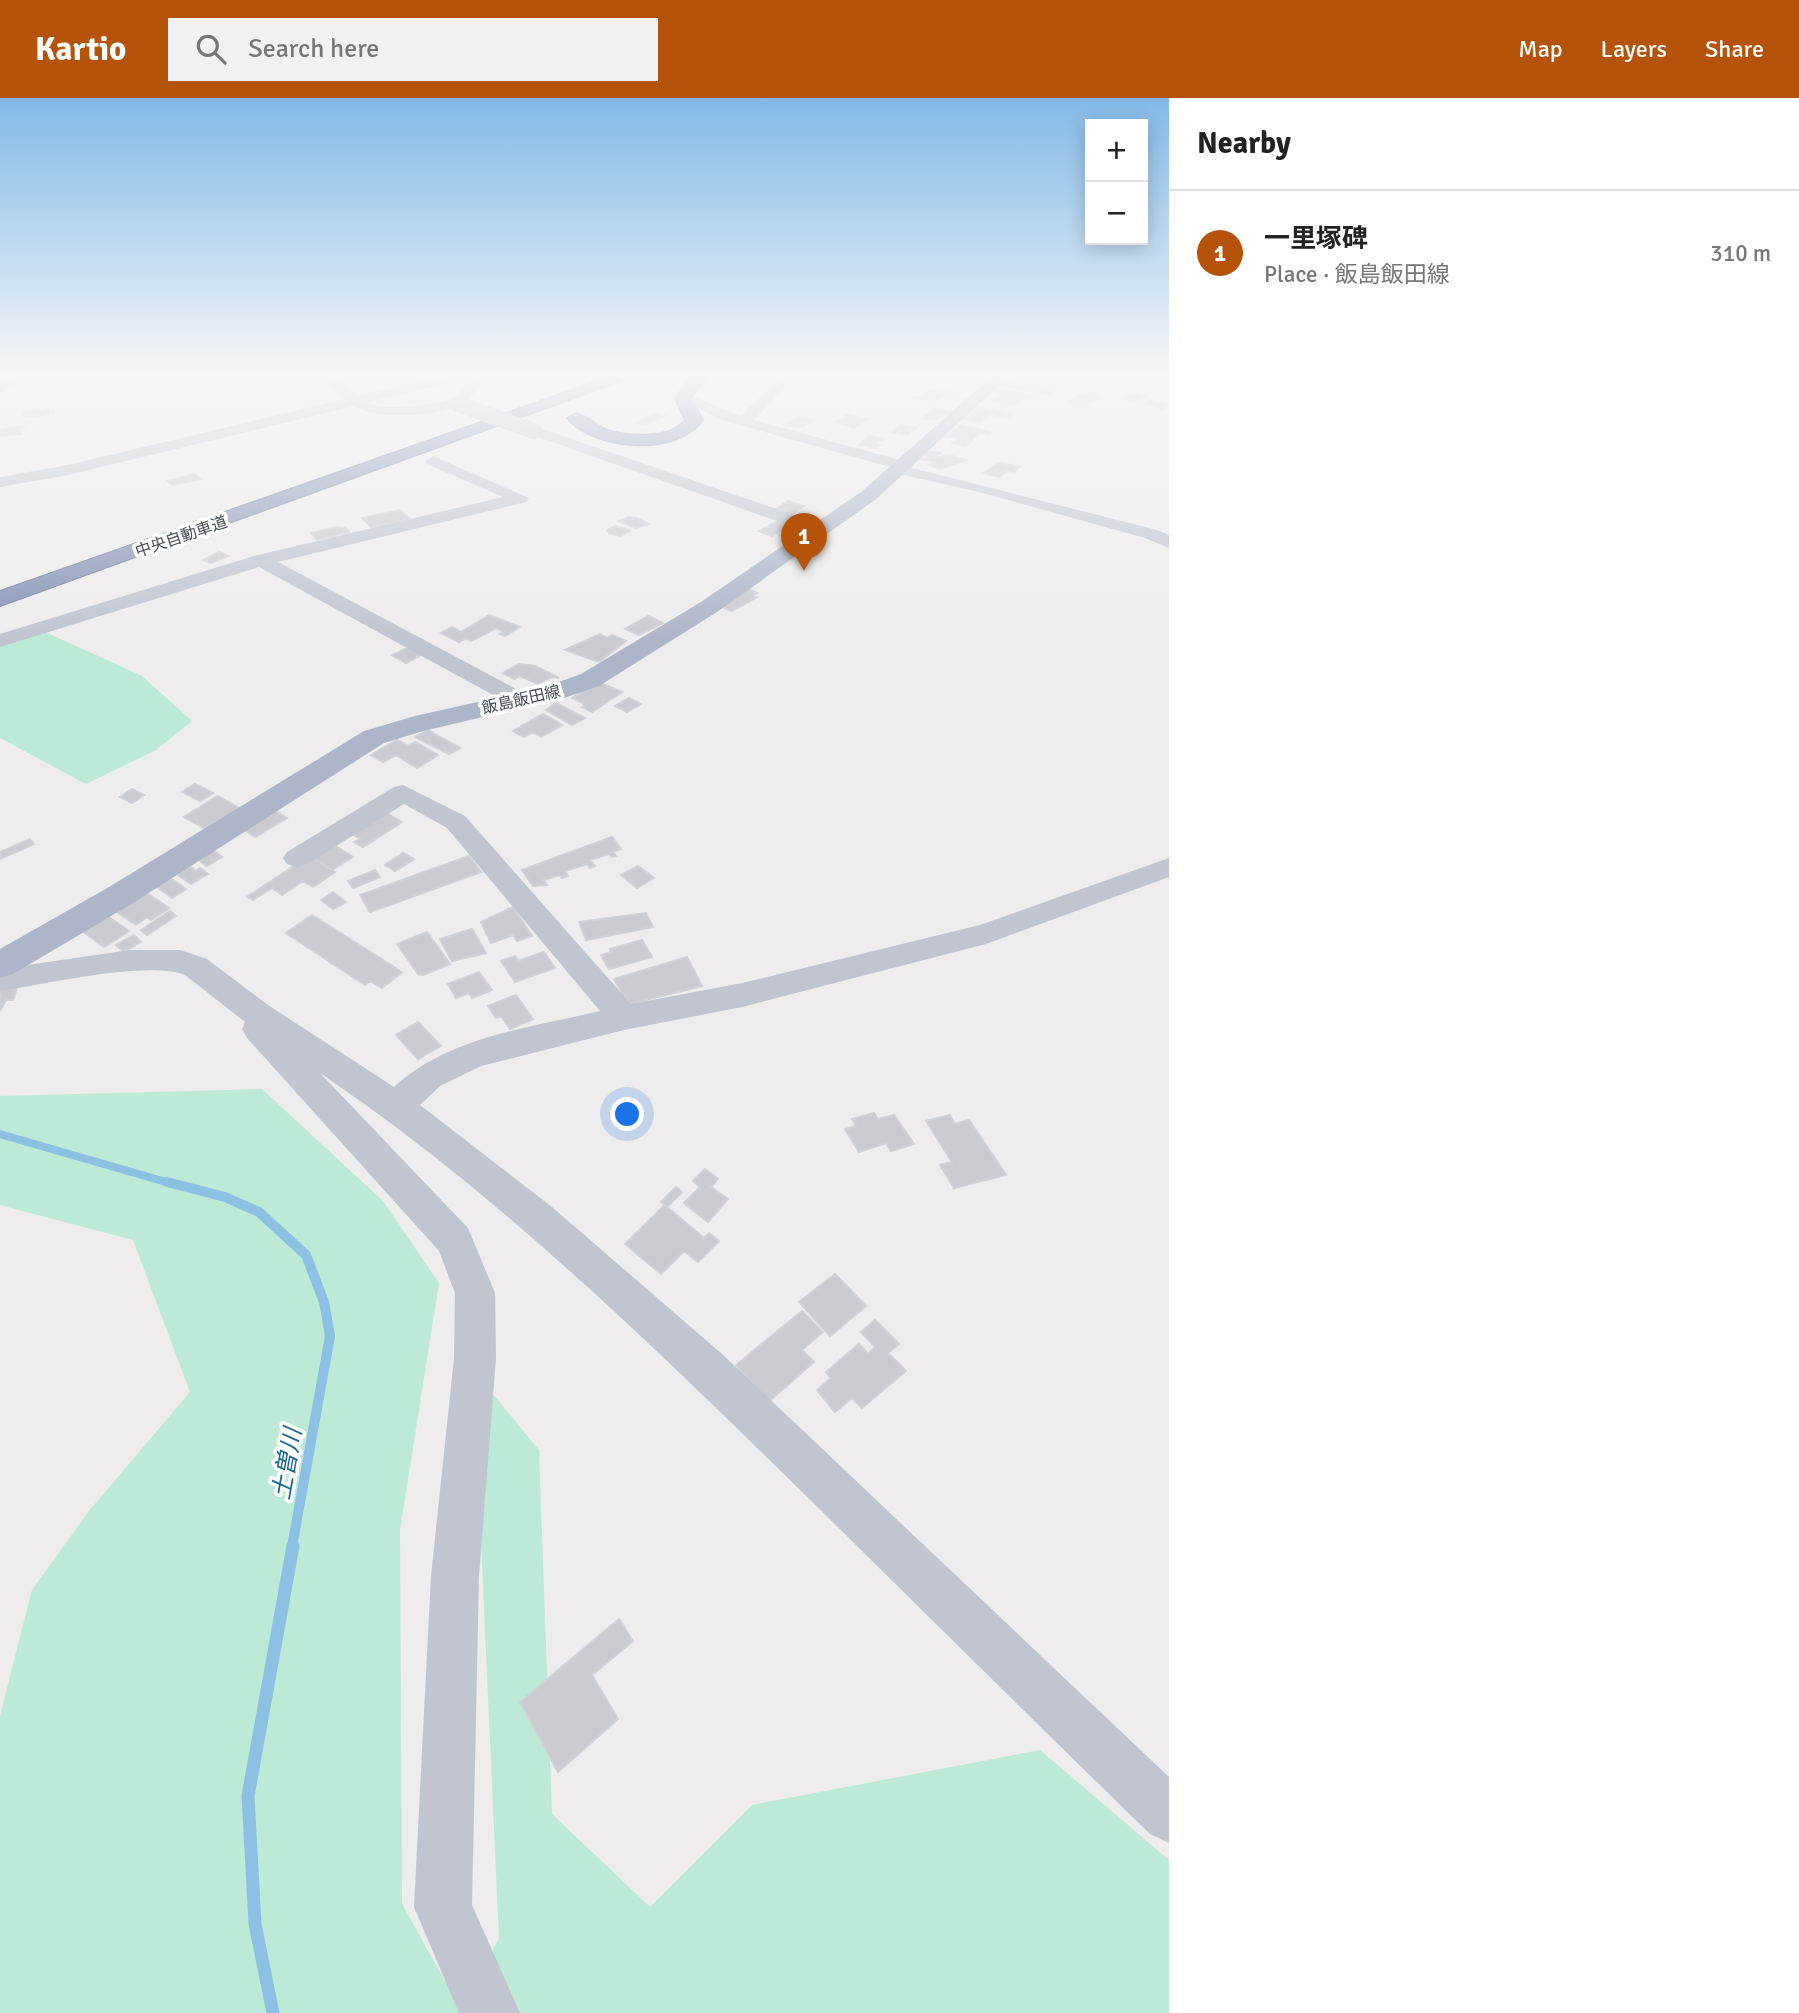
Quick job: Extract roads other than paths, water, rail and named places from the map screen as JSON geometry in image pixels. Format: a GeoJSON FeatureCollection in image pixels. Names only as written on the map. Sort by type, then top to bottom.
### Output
{"type":"FeatureCollection","features":[{"type":"Feature","properties":{"kind":"highway"},"geometry":{"type":"LineString","coordinates":[[239,503],[347,461]]}},
{"type":"Feature","properties":{"kind":"highway","name":"中央自動車道"},"geometry":{"type":"LineString","coordinates":[[0,586],[362,461]]}},
{"type":"Feature","properties":{"kind":"highway","name":"中央自動車道"},"geometry":{"type":"LineString","coordinates":[[0,599],[390,461]]}},
{"type":"Feature","properties":{"kind":"highway"},"geometry":{"type":"LineString","coordinates":[[274,503],[416,461]]}},
{"type":"Feature","properties":{"kind":"main road","name":"飯島飯田線"},"geometry":{"type":"LineString","coordinates":[[0,965],[121,895],[374,737],[415,724],[521,701],[590,680],[709,607],[820,530],[910,461]]}},
{"type":"Feature","properties":{"kind":"street"},"geometry":{"type":"LineString","coordinates":[[0,482],[104,461]]}},
{"type":"Feature","properties":{"kind":"street"},"geometry":{"type":"LineString","coordinates":[[0,640],[261,560],[520,498],[434,461]]}},
{"type":"Feature","properties":{"kind":"street"},"geometry":{"type":"LineString","coordinates":[[637,461],[820,530]]}},
{"type":"Feature","properties":{"kind":"street"},"geometry":{"type":"LineString","coordinates":[[881,461],[1169,542]]}},
{"type":"Feature","properties":{"kind":"street"},"geometry":{"type":"LineString","coordinates":[[261,560],[521,701]]}},
{"type":"Feature","properties":{"kind":"street"},"geometry":{"type":"LineString","coordinates":[[297,858],[403,793],[456,822],[624,1018]]}},
{"type":"Feature","properties":{"kind":"street"},"geometry":{"type":"LineString","coordinates":[[396,1106],[428,1076],[473,1055],[624,1018],[742,995],[986,934],[1166,873]]}},
{"type":"Feature","properties":{"kind":"street"},"geometry":{"type":"LineString","coordinates":[[0,981],[161,959],[180,961],[206,974],[257,1014],[396,1106],[539,1219],[680,1344],[1169,1815]]}},
{"type":"Feature","properties":{"kind":"street"},"geometry":{"type":"LineString","coordinates":[[206,974],[454,1240],[475,1293],[475,1358],[454,1576],[443,1907],[490,2013]]}},
{"type":"Feature","properties":{"kind":"waterway","name":"土曽川"},"geometry":{"type":"LineString","coordinates":[[0,1134],[173,1184]]}},
{"type":"Feature","properties":{"kind":"waterway","name":"土曽川"},"geometry":{"type":"LineString","coordinates":[[167,1182],[225,1197],[259,1212],[306,1255],[324,1302],[330,1336],[292,1547]]}},
{"type":"Feature","properties":{"kind":"waterway","name":"土曽川"},"geometry":{"type":"LineString","coordinates":[[273,2013],[255,1924],[248,1796],[293,1546]]}},
{"type":"Feature","properties":{"kind":"place","name":"一里塚碑"},"geometry":{"type":"Point","coordinates":[804,571]}}]}
